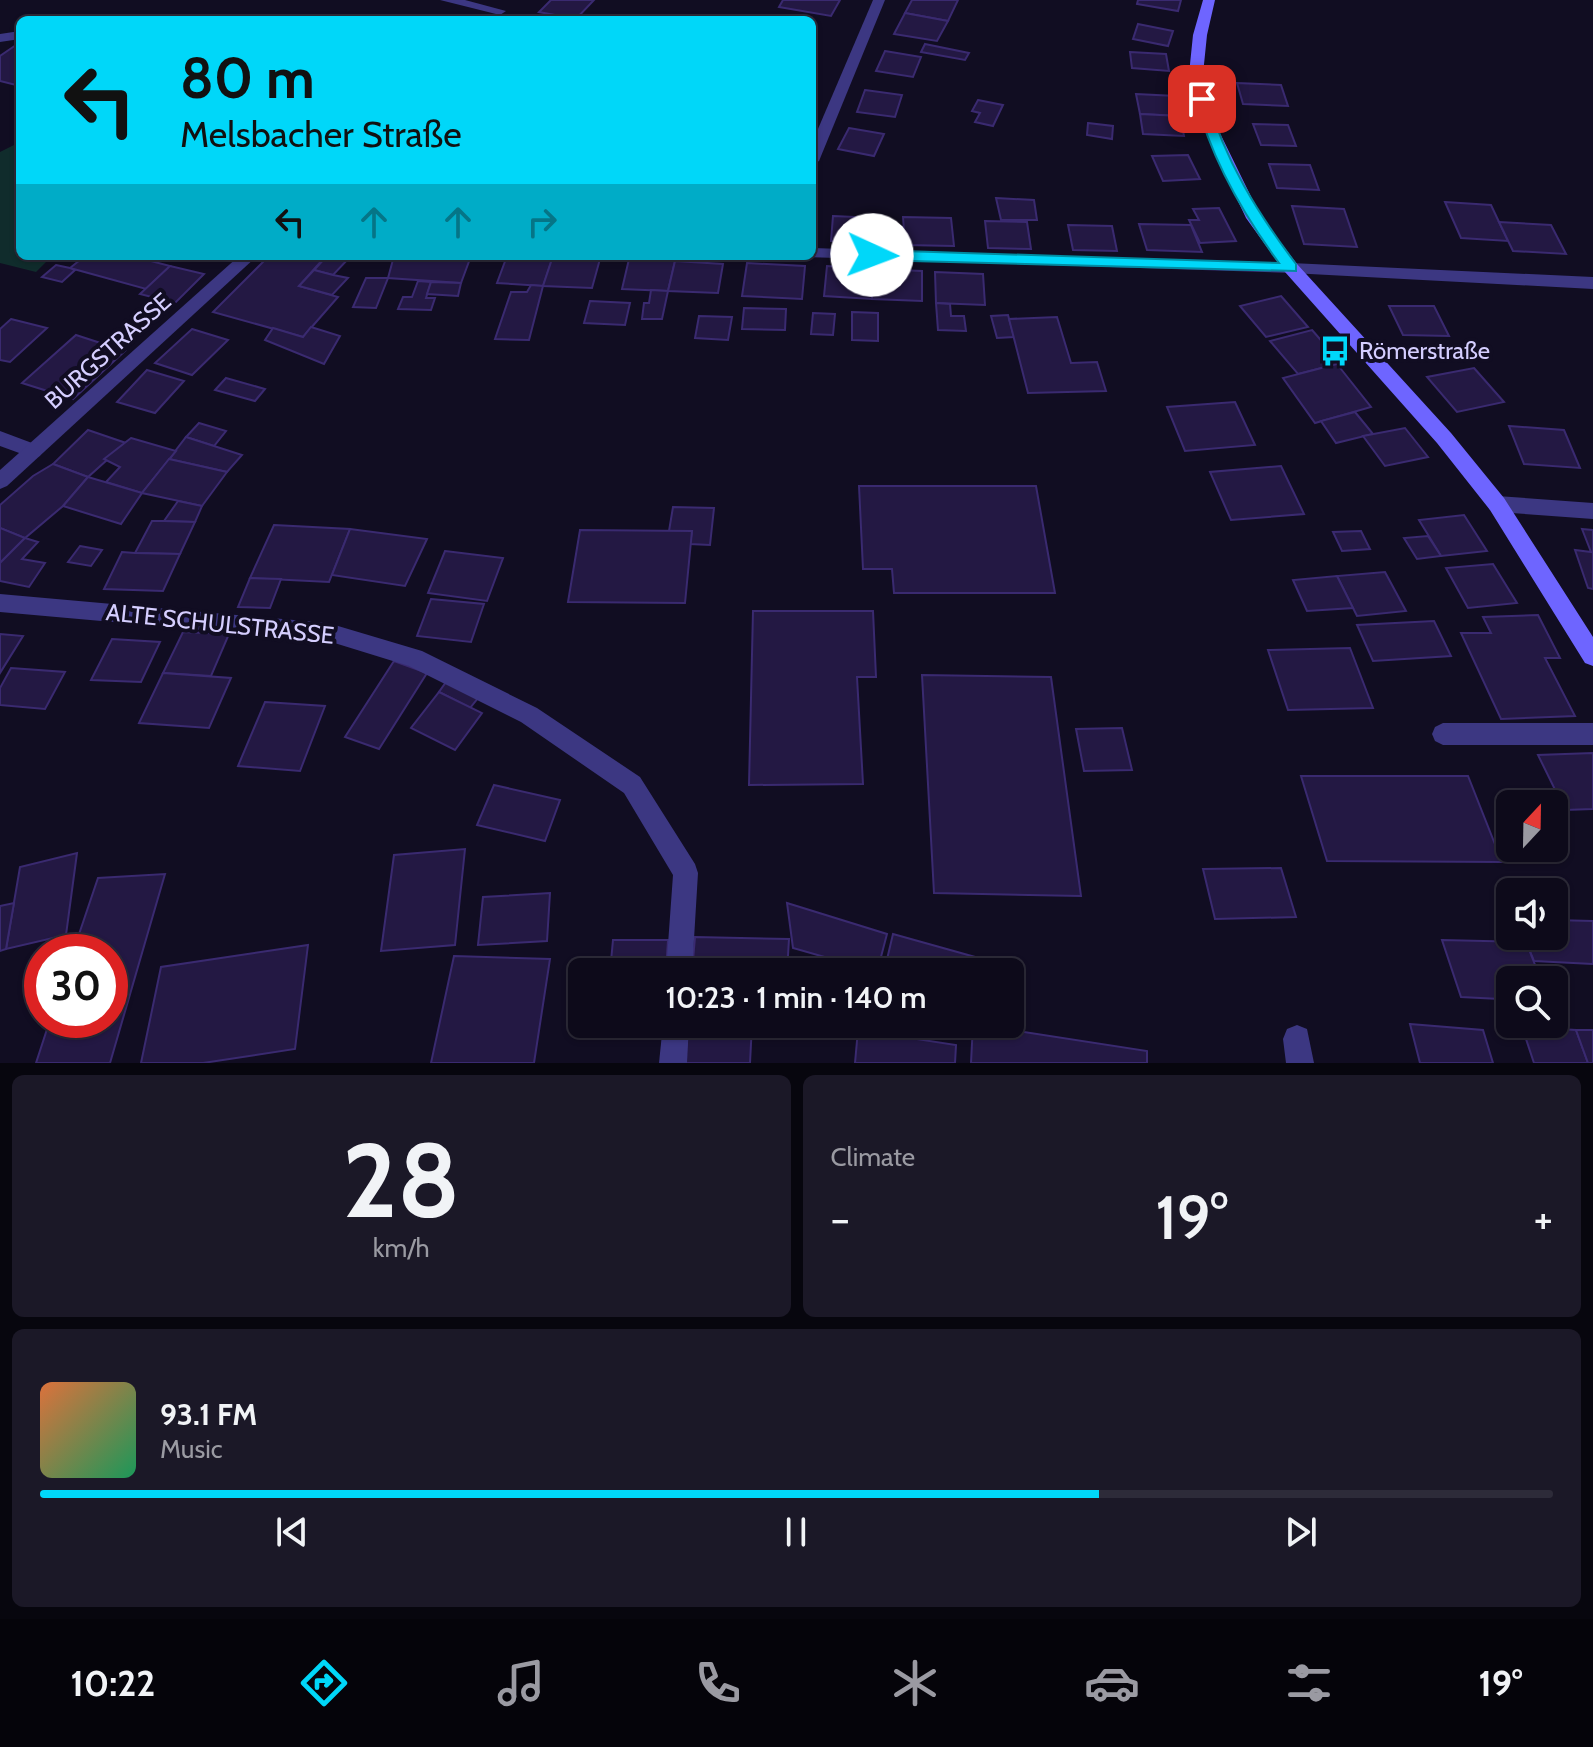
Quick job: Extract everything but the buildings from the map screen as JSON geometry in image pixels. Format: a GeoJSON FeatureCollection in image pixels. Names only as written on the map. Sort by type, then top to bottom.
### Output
{"type":"FeatureCollection","features":[{"type":"Feature","properties":{"kind":"street"},"geometry":{"type":"LineString","coordinates":[[446,0],[496,16],[512,0]]}},
{"type":"Feature","properties":{"kind":"street"},"geometry":{"type":"LineString","coordinates":[[816,151],[879,0]]}},
{"type":"Feature","properties":{"kind":"street"},"geometry":{"type":"LineString","coordinates":[[1209,0],[1200,35],[1196,74],[1209,125],[1254,218],[1291,268],[1444,438],[1497,504],[1593,656]]}},
{"type":"Feature","properties":{"kind":"street"},"geometry":{"type":"LineString","coordinates":[[816,253],[1291,268],[1593,283]]}},
{"type":"Feature","properties":{"kind":"street","name":"BURGSTRASSE"},"geometry":{"type":"LineString","coordinates":[[0,481],[245,260]]}},
{"type":"Feature","properties":{"kind":"street"},"geometry":{"type":"LineString","coordinates":[[0,438],[33,451]]}},
{"type":"Feature","properties":{"kind":"street"},"geometry":{"type":"LineString","coordinates":[[1497,504],[1593,511]]}},
{"type":"Feature","properties":{"kind":"street","name":"ALTE SCHULSTRASSE"},"geometry":{"type":"LineString","coordinates":[[0,603],[328,632],[414,658],[529,715],[632,785],[686,873],[680,958]]}},
{"type":"Feature","properties":{"kind":"street"},"geometry":{"type":"LineString","coordinates":[[1443,734],[1593,734]]}},
{"type":"Feature","properties":{"kind":"street"},"geometry":{"type":"LineString","coordinates":[[673,1063],[675,1038]]}},
{"type":"Feature","properties":{"kind":"green space"},"geometry":{"type":"Polygon","coordinates":[[[16,144],[16,260],[48,260],[36,272],[0,263],[0,152],[16,144]]]}},
{"type":"Feature","properties":{"kind":"place","name":"Römerstraße"},"geometry":{"type":"Point","coordinates":[1335,351]}},
{"type":"Feature","properties":{"kind":"route"},"geometry":{"type":"LineString","coordinates":[[872,255],[1291,268],[1254,218],[1209,125],[1202,99]]}}]}
